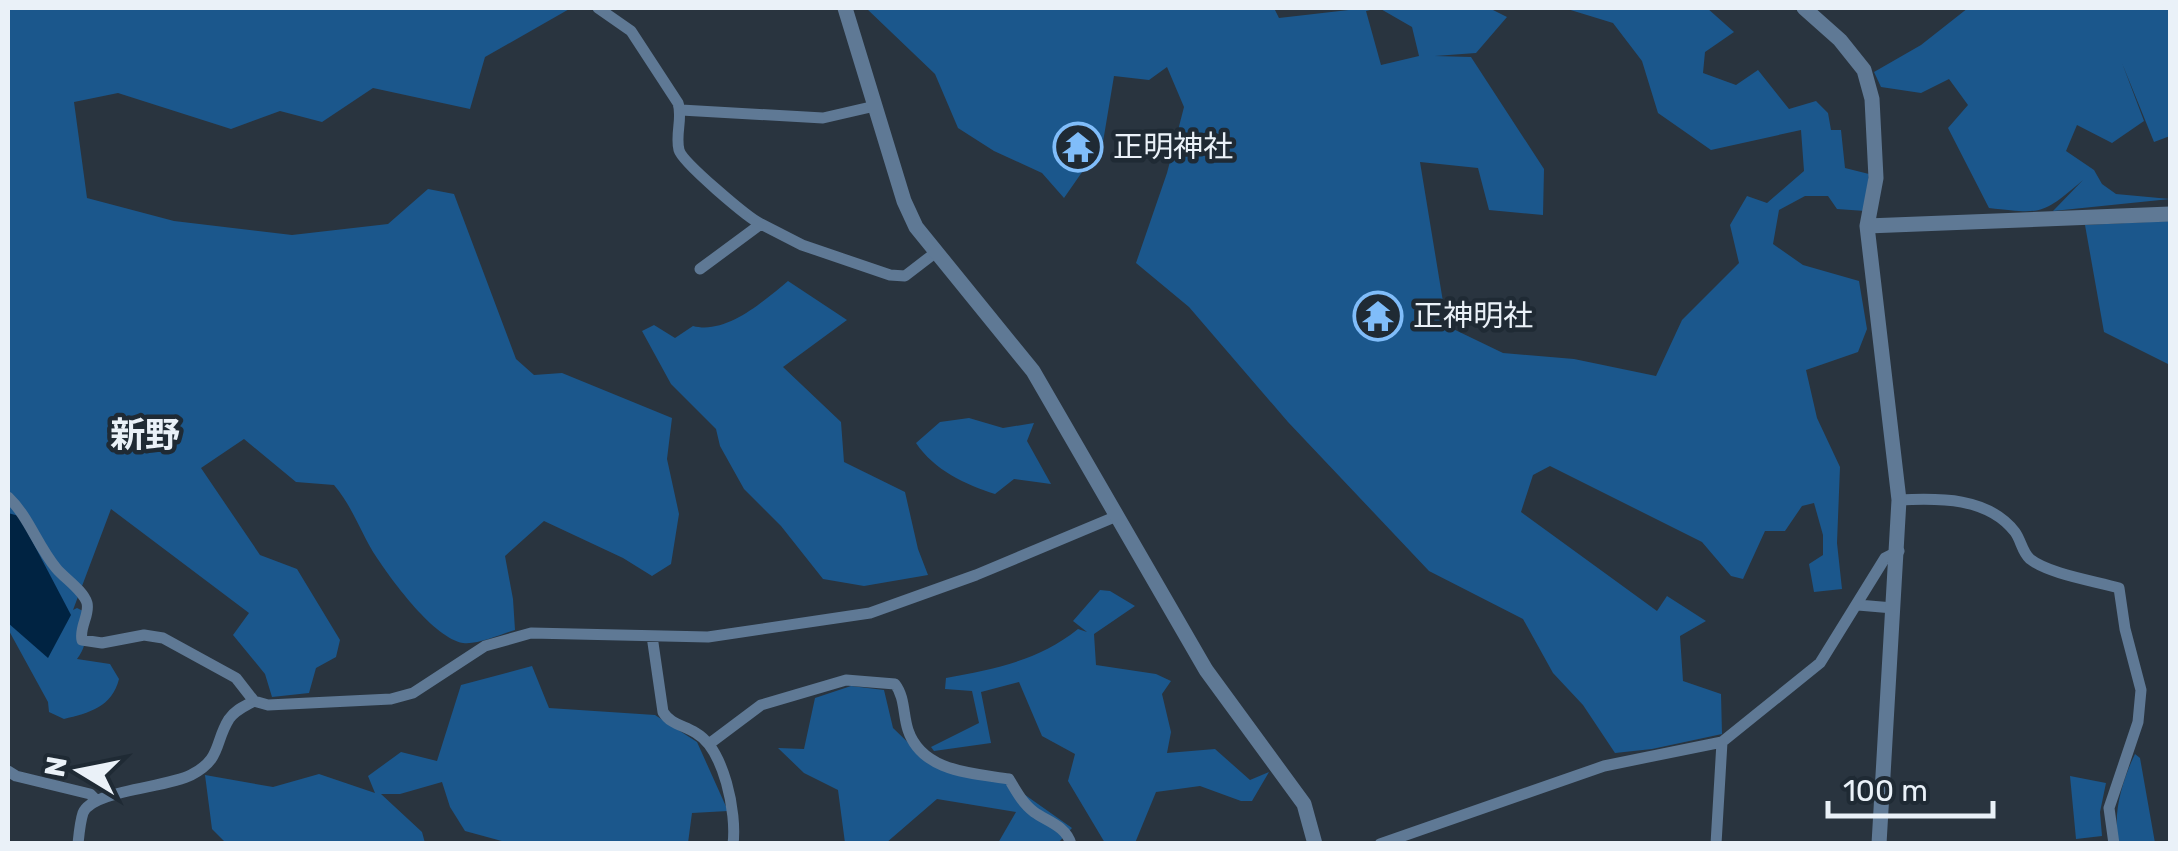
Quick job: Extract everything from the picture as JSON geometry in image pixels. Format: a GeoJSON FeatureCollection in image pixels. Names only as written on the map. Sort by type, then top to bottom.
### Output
{"type":"FeatureCollection","features":[{"type":"Feature","properties":{"kind":"street"},"geometry":{"type":"LineString","coordinates":[[598,8],[631,31],[681,110],[676,131],[680,155],[687,165],[750,219],[802,245],[890,275],[905,276],[935,253]]}},
{"type":"Feature","properties":{"kind":"street"},"geometry":{"type":"LineString","coordinates":[[846,8],[904,202],[916,227],[1034,370],[1206,670],[1304,804],[1315,844]]}},
{"type":"Feature","properties":{"kind":"street"},"geometry":{"type":"LineString","coordinates":[[1804,8],[1840,40],[1864,70],[1869,85],[1876,178],[1868,226],[1899,500],[1879,844]]}},
{"type":"Feature","properties":{"kind":"street"},"geometry":{"type":"LineString","coordinates":[[681,110],[823,118],[875,106]]}},
{"type":"Feature","properties":{"kind":"street"},"geometry":{"type":"LineString","coordinates":[[1868,226],[2170,214]]}},
{"type":"Feature","properties":{"kind":"street"},"geometry":{"type":"LineString","coordinates":[[700,269],[762,224]]}},
{"type":"Feature","properties":{"kind":"street"},"geometry":{"type":"LineString","coordinates":[[8,497],[21,510],[57,570],[86,599],[82,640],[102,643],[144,634],[163,638],[236,678],[254,701],[268,704],[391,699],[413,693],[485,646],[531,633],[708,638],[870,614],[1117,516]]}},
{"type":"Feature","properties":{"kind":"street"},"geometry":{"type":"LineString","coordinates":[[1899,500],[1970,503],[1991,512],[2014,532],[2027,557],[2043,566],[2119,588],[2141,690],[2138,722],[2109,808],[2114,844]]}},
{"type":"Feature","properties":{"kind":"street"},"geometry":{"type":"LineString","coordinates":[[1380,844],[1604,766],[1722,742],[1820,663],[1885,558],[1899,551]]}},
{"type":"Feature","properties":{"kind":"street"},"geometry":{"type":"LineString","coordinates":[[1858,605],[1892,608]]}},
{"type":"Feature","properties":{"kind":"street"},"geometry":{"type":"LineString","coordinates":[[652,636],[663,712],[668,720],[698,733],[709,744],[731,795],[733,844]]}},
{"type":"Feature","properties":{"kind":"street"},"geometry":{"type":"LineString","coordinates":[[709,744],[762,705],[846,680],[895,684],[900,690],[908,732],[919,750],[957,771],[1009,779],[1032,811],[1062,828],[1071,844]]}},
{"type":"Feature","properties":{"kind":"street"},"geometry":{"type":"LineString","coordinates":[[78,844],[84,810],[95,799],[167,785],[192,774],[209,762],[221,744],[229,720],[254,701]]}},
{"type":"Feature","properties":{"kind":"street"},"geometry":{"type":"LineString","coordinates":[[1716,844],[1722,742]]}},
{"type":"Feature","properties":{"kind":"street"},"geometry":{"type":"LineString","coordinates":[[8,770],[16,776],[90,794],[95,799]]}},
{"type":"Feature","properties":{"kind":"shaded area"},"geometry":{"type":"Polygon","coordinates":[[[8,8],[571,8],[485,57],[470,109],[373,88],[322,122],[280,111],[231,129],[118,93],[74,102],[87,198],[174,221],[292,235],[388,224],[428,189],[454,194],[516,359],[534,375],[562,373],[672,418],[667,459],[679,514],[671,564],[652,576],[544,521],[505,556],[515,630],[463,643],[440,631],[404,594],[377,558],[334,485],[296,482],[244,439],[201,468],[260,555],[297,569],[340,640],[336,657],[316,668],[309,693],[272,697],[265,674],[233,635],[249,613],[111,509],[73,610],[85,612],[86,618],[85,642],[77,659],[110,664],[119,679],[116,689],[91,711],[64,719],[49,712],[48,702],[8,629],[8,8]]]}},
{"type":"Feature","properties":{"kind":"shaded area"},"geometry":{"type":"Polygon","coordinates":[[[866,8],[1274,8],[1279,18],[1366,8],[1379,8],[1489,8],[1507,17],[1476,53],[1435,56],[1471,57],[1544,169],[1543,215],[1489,210],[1478,168],[1420,162],[1447,326],[1503,353],[1574,359],[1656,376],[1682,320],[1739,263],[1730,225],[1747,196],[1767,203],[1804,171],[1801,130],[1711,150],[1658,113],[1642,61],[1613,23],[1564,8],[1707,8],[1734,32],[1705,52],[1703,73],[1736,85],[1758,70],[1789,109],[1816,101],[1828,113],[1831,130],[1841,130],[1845,168],[1869,174],[1865,211],[1837,209],[1828,196],[1805,196],[1779,210],[1773,244],[1803,265],[1859,281],[1867,329],[1858,352],[1806,370],[1817,418],[1840,467],[1837,543],[1842,589],[1814,592],[1809,564],[1823,555],[1823,535],[1814,503],[1802,506],[1785,531],[1765,531],[1743,579],[1731,576],[1702,542],[1550,466],[1533,475],[1521,512],[1657,611],[1667,596],[1706,621],[1680,636],[1683,681],[1721,694],[1722,734],[1615,753],[1583,705],[1553,673],[1523,619],[1429,571],[1288,422],[1189,307],[1136,263],[1167,173],[1184,107],[1167,67],[1149,80],[1114,76],[1103,142],[1064,198],[1042,173],[994,151],[958,128],[935,74],[866,8]],[[1379,8],[1366,11],[1381,65],[1419,56],[1412,27],[1379,8]]]}},
{"type":"Feature","properties":{"kind":"shaded area"},"geometry":{"type":"Polygon","coordinates":[[[1968,8],[2170,8],[2170,136],[2154,142],[2122,63],[2144,121],[2112,143],[2077,125],[2066,151],[2094,170],[2102,184],[2116,194],[2170,199],[2053,211],[2083,180],[2041,209],[1989,208],[1948,128],[1968,105],[1949,79],[1921,93],[1881,87],[1874,72],[1921,45],[1968,8]]]}},
{"type":"Feature","properties":{"kind":"shaded area"},"geometry":{"type":"Polygon","coordinates":[[[2170,221],[2170,365],[2104,332],[2085,225],[2170,221]]]}},
{"type":"Feature","properties":{"kind":"shaded area"},"geometry":{"type":"Polygon","coordinates":[[[788,281],[847,320],[783,367],[841,422],[844,462],[905,492],[928,575],[864,586],[823,579],[781,526],[744,489],[720,446],[716,429],[671,384],[642,331],[654,325],[675,338],[693,326],[718,326],[744,314],[788,281]]]}},
{"type":"Feature","properties":{"kind":"shaded area"},"geometry":{"type":"Polygon","coordinates":[[[969,418],[1003,428],[1034,423],[1027,441],[1051,484],[1014,479],[995,494],[951,475],[916,443],[940,422],[969,418]]]}},
{"type":"Feature","properties":{"kind":"shaded area"},"geometry":{"type":"Polygon","coordinates":[[[8,513],[19,516],[71,615],[48,658],[8,623],[8,513]]]}},
{"type":"Feature","properties":{"kind":"shaded area"},"geometry":{"type":"Polygon","coordinates":[[[1100,590],[1110,591],[1135,606],[1094,634],[1096,665],[1156,674],[1171,681],[1162,694],[1171,732],[1167,753],[1215,749],[1250,780],[1269,772],[1252,801],[1241,801],[1200,786],[1156,792],[1135,843],[1105,843],[1068,781],[1075,754],[1042,736],[1019,682],[981,692],[991,743],[934,751],[931,747],[979,723],[972,691],[945,689],[946,678],[1015,662],[1047,649],[1078,629],[1087,632],[1073,621],[1100,590]]]}},
{"type":"Feature","properties":{"kind":"shaded area"},"geometry":{"type":"Polygon","coordinates":[[[532,666],[549,708],[655,715],[697,742],[728,811],[692,813],[688,843],[509,843],[465,831],[450,807],[442,782],[400,794],[381,794],[422,832],[425,843],[226,843],[212,829],[205,775],[273,787],[319,774],[375,793],[368,776],[401,752],[437,761],[461,685],[532,666]]]}},
{"type":"Feature","properties":{"kind":"shaded area"},"geometry":{"type":"Polygon","coordinates":[[[851,686],[884,690],[893,728],[921,755],[941,767],[994,773],[1072,828],[1058,843],[998,843],[1016,812],[937,799],[886,843],[845,843],[838,790],[804,773],[778,748],[804,749],[815,698],[851,686]]]}},
{"type":"Feature","properties":{"kind":"shaded area"},"geometry":{"type":"Polygon","coordinates":[[[2135,754],[2140,758],[2155,843],[2119,844],[2120,798],[2135,754]]]}},
{"type":"Feature","properties":{"kind":"shaded area"},"geometry":{"type":"Polygon","coordinates":[[[2070,776],[2106,783],[2100,812],[2102,836],[2076,839],[2070,776]]]}},
{"type":"Feature","properties":{"kind":"place","name":"正明神社"},"geometry":{"type":"Point","coordinates":[1078,147]}},
{"type":"Feature","properties":{"kind":"place","name":"正神明社"},"geometry":{"type":"Point","coordinates":[1378,316]}},
{"type":"Feature","properties":{"kind":"district","name":"新野"},"geometry":{"type":"Point","coordinates":[145,435]}}]}
